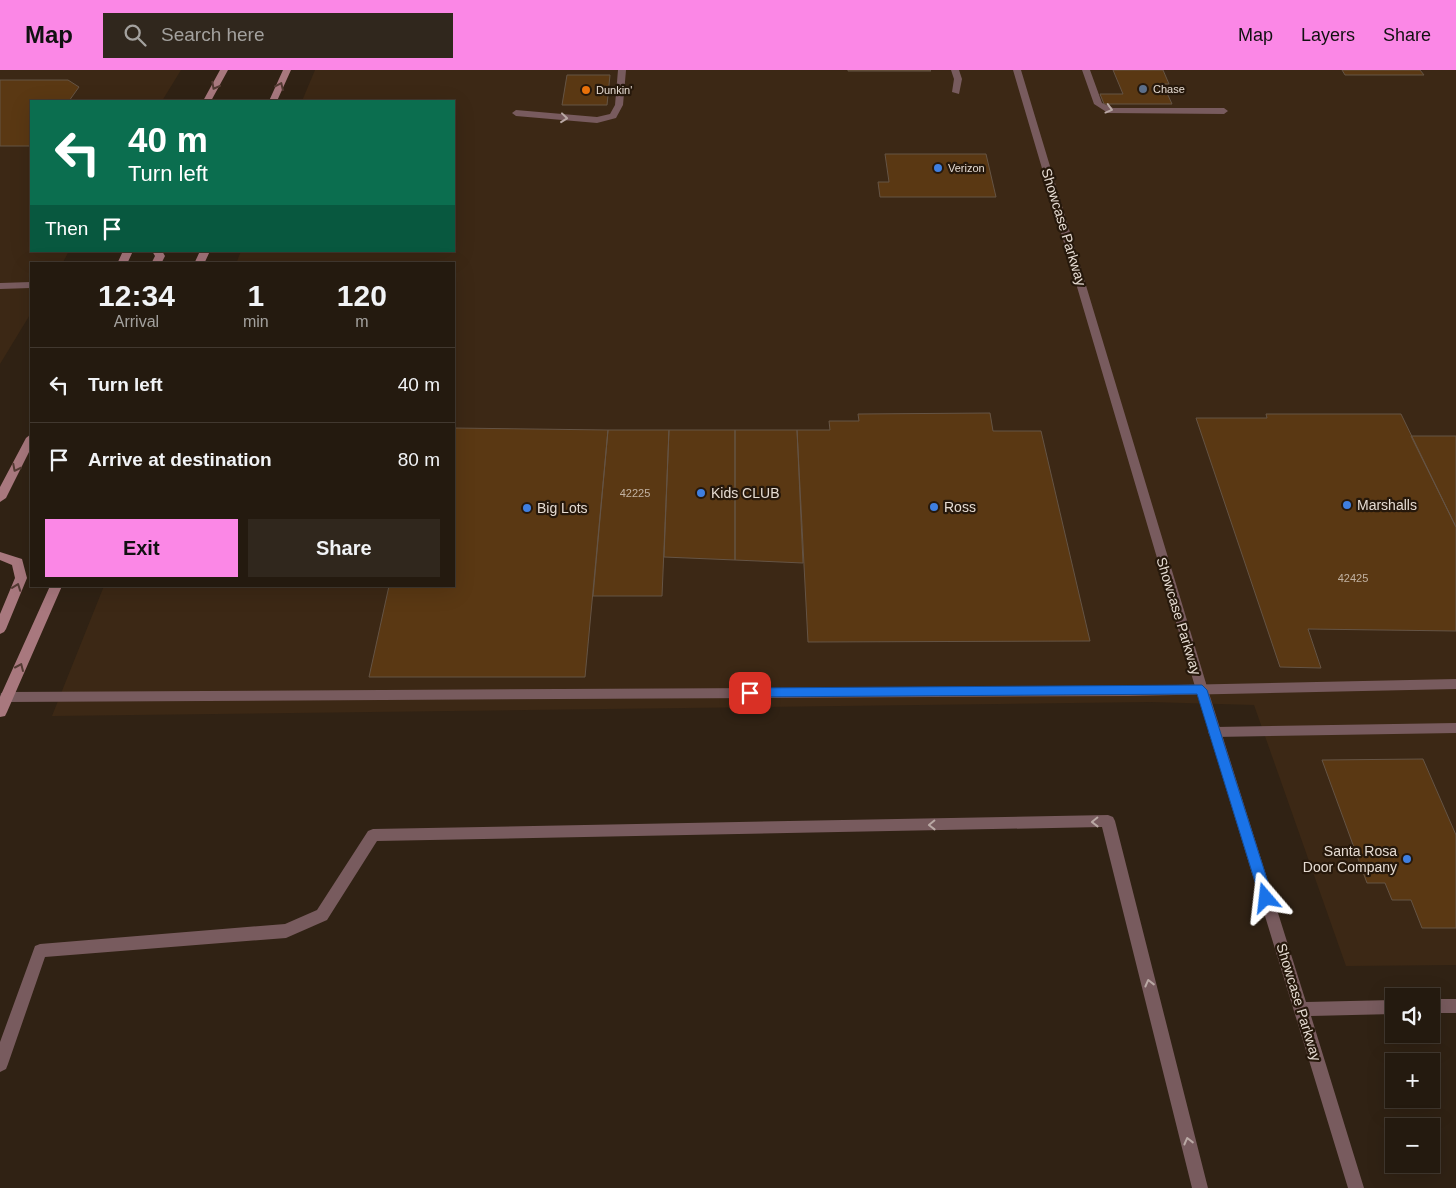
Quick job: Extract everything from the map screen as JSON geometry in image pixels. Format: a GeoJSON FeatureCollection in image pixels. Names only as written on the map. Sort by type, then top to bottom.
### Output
{"type":"FeatureCollection","features":[{"type":"Feature","properties":{"kind":"main road"},"geometry":{"type":"LineString","coordinates":[[208,100],[224,70]]}},
{"type":"Feature","properties":{"kind":"main road"},"geometry":{"type":"LineString","coordinates":[[273,100],[288,70]]}},
{"type":"Feature","properties":{"kind":"main road"},"geometry":{"type":"LineString","coordinates":[[0,498],[30,440]]}},
{"type":"Feature","properties":{"kind":"main road"},"geometry":{"type":"LineString","coordinates":[[0,556],[18,562],[21,578],[0,629]]}},
{"type":"Feature","properties":{"kind":"main road"},"geometry":{"type":"LineString","coordinates":[[0,712],[56,587]]}},
{"type":"Feature","properties":{"kind":"street"},"geometry":{"type":"LineString","coordinates":[[516,113],[597,120],[613,116],[619,105],[622,70]]}},
{"type":"Feature","properties":{"kind":"street"},"geometry":{"type":"LineString","coordinates":[[955,70],[958,79],[956,92]]}},
{"type":"Feature","properties":{"kind":"street","name":"Showcase Parkway"},"geometry":{"type":"LineString","coordinates":[[1017,70],[1202,690],[1356,1188]]}},
{"type":"Feature","properties":{"kind":"street"},"geometry":{"type":"LineString","coordinates":[[1086,70],[1098,104],[1111,111],[1224,110]]}},
{"type":"Feature","properties":{"kind":"street"},"geometry":{"type":"LineString","coordinates":[[0,286],[30,285]]}},
{"type":"Feature","properties":{"kind":"street"},"geometry":{"type":"LineString","coordinates":[[6,697],[1202,690],[1456,684]]}},
{"type":"Feature","properties":{"kind":"street"},"geometry":{"type":"LineString","coordinates":[[1215,732],[1456,728]]}},
{"type":"Feature","properties":{"kind":"street"},"geometry":{"type":"LineString","coordinates":[[0,1064],[40,951],[286,931],[322,915],[374,835],[1108,821],[1200,1188]]}},
{"type":"Feature","properties":{"kind":"street"},"geometry":{"type":"LineString","coordinates":[[1440,1006],[1456,1006]]}},
{"type":"Feature","properties":{"kind":"street"},"geometry":{"type":"LineString","coordinates":[[1301,1009],[1385,1007]]}},
{"type":"Feature","properties":{"kind":"shaded area"},"geometry":{"type":"Polygon","coordinates":[[[0,70],[181,70],[163,100],[30,100],[30,252],[68,252],[63,262],[30,262],[30,315],[0,364],[0,70]]]}},
{"type":"Feature","properties":{"kind":"shaded area"},"geometry":{"type":"Polygon","coordinates":[[[315,70],[1456,70],[1456,965],[1346,966],[1254,705],[1150,702],[52,716],[104,587],[455,587],[455,262],[237,262],[241,252],[455,252],[455,100],[302,100],[315,70]]]}},
{"type":"Feature","properties":{"kind":"building"},"geometry":{"type":"Polygon","coordinates":[[[930,70],[931,71],[848,71],[930,70]]]}},
{"type":"Feature","properties":{"kind":"building","name":"Chase"},"geometry":{"type":"Polygon","coordinates":[[[1113,70],[1163,70],[1169,84],[1163,84],[1172,104],[1104,104],[1100,94],[1123,94],[1113,70]]]}},
{"type":"Feature","properties":{"kind":"building"},"geometry":{"type":"Polygon","coordinates":[[[1342,70],[1420,70],[1424,75],[1345,75],[1342,70]]]}},
{"type":"Feature","properties":{"kind":"building","name":"Dunkin'"},"geometry":{"type":"Polygon","coordinates":[[[567,75],[610,75],[607,105],[562,105],[567,75]]]}},
{"type":"Feature","properties":{"kind":"building"},"geometry":{"type":"Polygon","coordinates":[[[0,80],[68,80],[79,87],[70,100],[30,100],[30,146],[0,146],[0,80]]]}},
{"type":"Feature","properties":{"kind":"building","name":"Verizon"},"geometry":{"type":"Polygon","coordinates":[[[885,154],[986,154],[996,197],[880,197],[878,182],[889,182],[885,154]]]}},
{"type":"Feature","properties":{"kind":"building"},"geometry":{"type":"Polygon","coordinates":[[[990,413],[993,431],[1041,431],[1090,641],[808,642],[797,430],[830,430],[829,421],[859,421],[858,414],[990,413]]]}},
{"type":"Feature","properties":{"kind":"building"},"geometry":{"type":"Polygon","coordinates":[[[1266,414],[1401,414],[1456,527],[1456,631],[1308,629],[1321,668],[1280,667],[1196,418],[1267,418],[1266,414]]]}},
{"type":"Feature","properties":{"kind":"building","name":"Big Lots"},"geometry":{"type":"Polygon","coordinates":[[[455,428],[608,430],[585,677],[369,677],[389,587],[455,587],[455,428]]]}},
{"type":"Feature","properties":{"kind":"building"},"geometry":{"type":"Polygon","coordinates":[[[608,430],[669,430],[662,596],[593,596],[608,430]]]}},
{"type":"Feature","properties":{"kind":"building","name":"Kids CLUB"},"geometry":{"type":"Polygon","coordinates":[[[669,430],[735,430],[735,560],[664,557],[669,430]]]}},
{"type":"Feature","properties":{"kind":"building"},"geometry":{"type":"Polygon","coordinates":[[[735,430],[797,430],[803,563],[735,560],[735,430]]]}},
{"type":"Feature","properties":{"kind":"building"},"geometry":{"type":"Polygon","coordinates":[[[1411,436],[1456,436],[1456,527],[1411,436]]]}},
{"type":"Feature","properties":{"kind":"building","name":"Santa Rosa Door Company"},"geometry":{"type":"Polygon","coordinates":[[[1423,759],[1456,835],[1456,928],[1422,928],[1411,900],[1392,900],[1385,883],[1367,883],[1322,760],[1423,759]]]}},
{"type":"Feature","properties":{"kind":"place","name":"Chase"},"geometry":{"type":"Point","coordinates":[1143,89]}},
{"type":"Feature","properties":{"kind":"place","name":"Dunkin'"},"geometry":{"type":"Point","coordinates":[586,90]}},
{"type":"Feature","properties":{"kind":"place","name":"Verizon"},"geometry":{"type":"Point","coordinates":[938,168]}},
{"type":"Feature","properties":{"kind":"place","name":"Kids CLUB"},"geometry":{"type":"Point","coordinates":[701,493]}},
{"type":"Feature","properties":{"kind":"place","name":"Marshalls"},"geometry":{"type":"Point","coordinates":[1347,505]}},
{"type":"Feature","properties":{"kind":"place","name":"Ross"},"geometry":{"type":"Point","coordinates":[934,507]}},
{"type":"Feature","properties":{"kind":"place","name":"Big Lots"},"geometry":{"type":"Point","coordinates":[527,508]}},
{"type":"Feature","properties":{"kind":"place","name":"Santa Rosa Door Company"},"geometry":{"type":"Point","coordinates":[1407,859]}},
{"type":"Feature","properties":{"kind":"route"},"geometry":{"type":"LineString","coordinates":[[750,693],[1202,690],[1266,898]]}}]}
